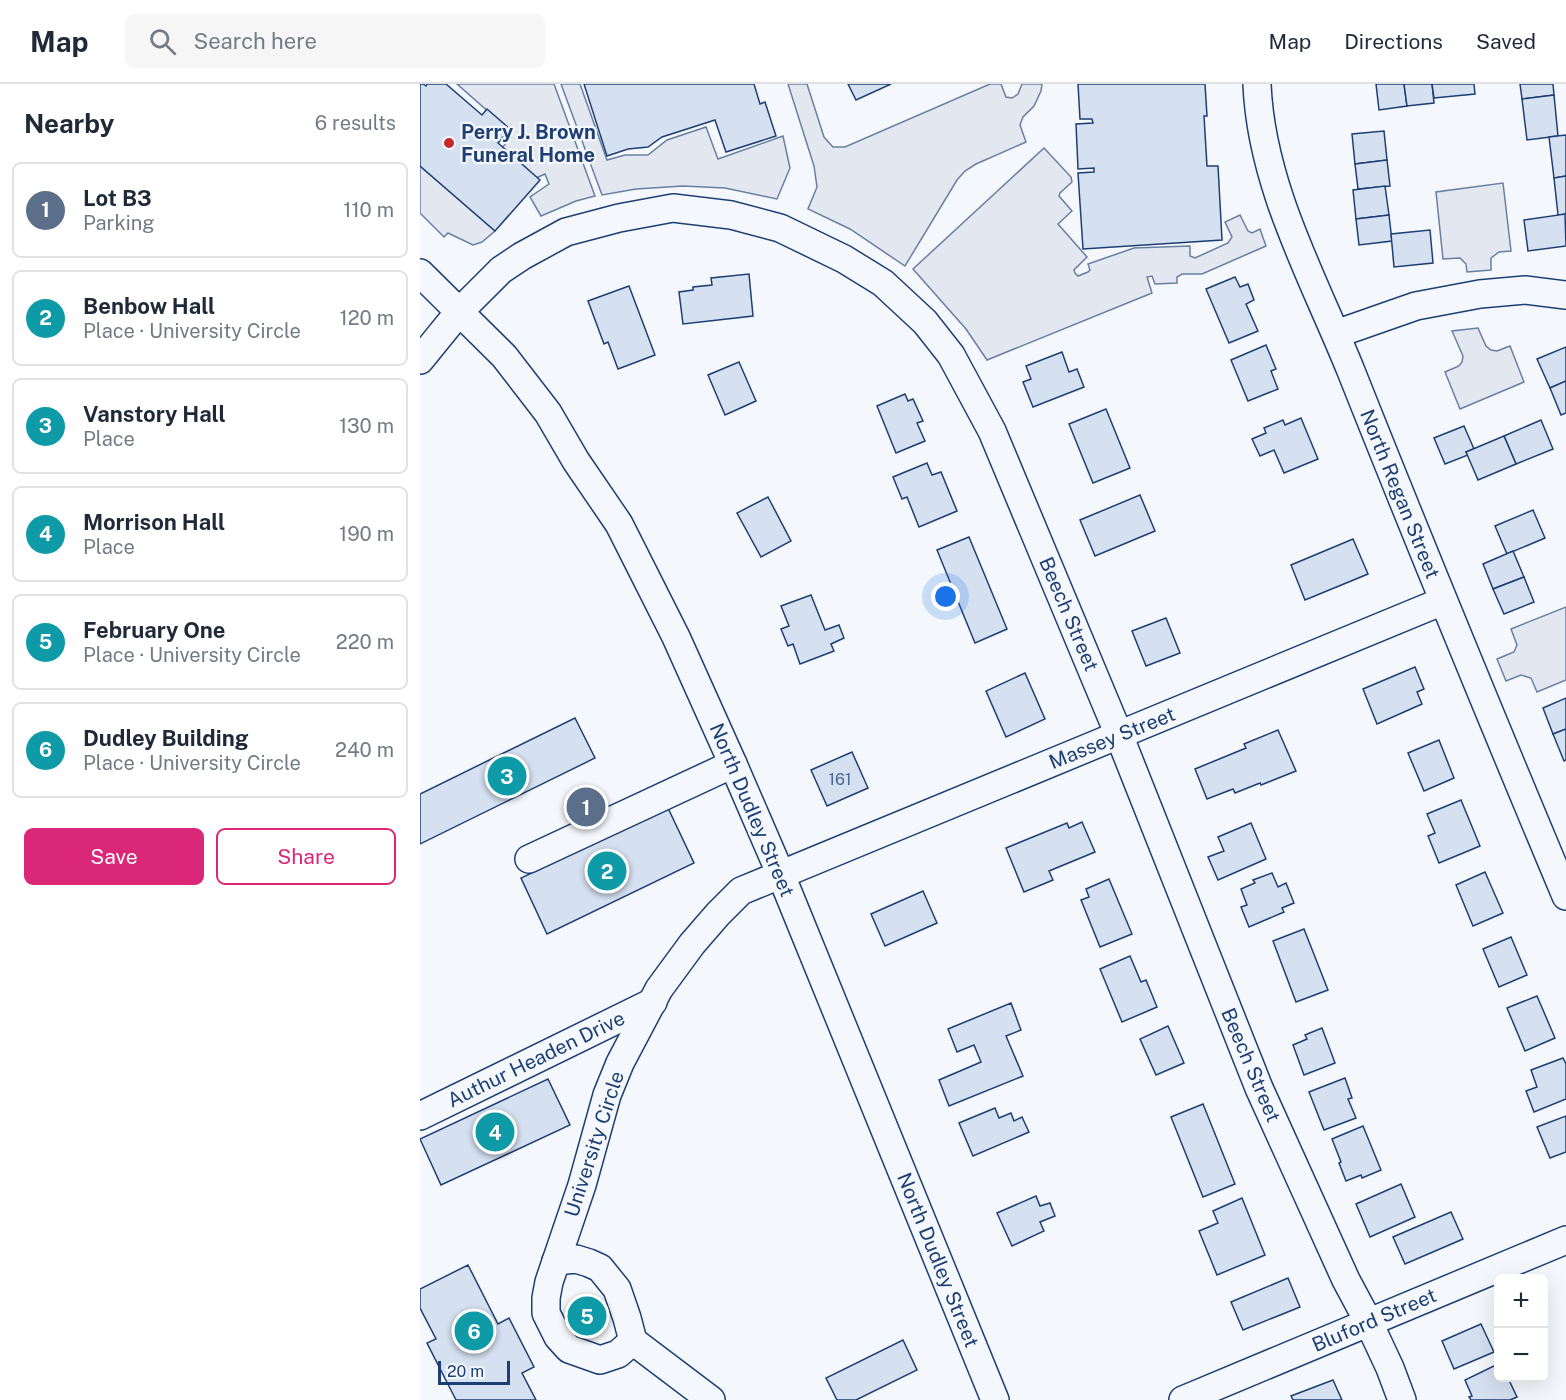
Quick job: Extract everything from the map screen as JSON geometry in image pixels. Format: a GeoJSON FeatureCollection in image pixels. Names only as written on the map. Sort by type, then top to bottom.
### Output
{"type":"FeatureCollection","features":[{"type":"Feature","properties":{"kind":"street","name":"North Regan Street"},"geometry":{"type":"LineString","coordinates":[[1257,84],[1263,137],[1279,196],[1290,226],[1566,896]]}},
{"type":"Feature","properties":{"kind":"street","name":"Beech Street"},"geometry":{"type":"LineString","coordinates":[[420,360],[459,312],[501,270],[522,255],[566,232],[619,218],[673,208],[731,215],[780,228],[844,259],[883,283],[925,322],[951,355],[987,421],[1119,735],[1259,1088],[1346,1280],[1369,1323],[1402,1400]]}},
{"type":"Feature","properties":{"kind":"street","name":"North Dudley Street"},"geometry":{"type":"LineString","coordinates":[[420,273],[504,356],[548,413],[576,461],[619,524],[676,637],[781,875],[995,1400]]}},
{"type":"Feature","properties":{"kind":"street"},"geometry":{"type":"LineString","coordinates":[[1336,334],[1416,306],[1480,294],[1525,290],[1566,295]]}},
{"type":"Feature","properties":{"kind":"street","name":"Massey Street"},"geometry":{"type":"LineString","coordinates":[[781,875],[1443,601]]}},
{"type":"Feature","properties":{"kind":"street"},"geometry":{"type":"LineString","coordinates":[[529,859],[733,764]]}},
{"type":"Feature","properties":{"kind":"street","name":"University Circle"},"geometry":{"type":"LineString","coordinates":[[633,1341],[618,1354],[600,1360],[569,1349],[558,1337],[546,1313],[548,1290],[556,1261],[582,1185],[607,1095],[620,1063],[659,989],[692,944],[741,891],[781,875]]}},
{"type":"Feature","properties":{"kind":"street","name":"Authur Headen Drive"},"geometry":{"type":"LineString","coordinates":[[420,1116],[653,1002]]}},
{"type":"Feature","properties":{"kind":"street","name":"Bluford Street"},"geometry":{"type":"LineString","coordinates":[[1183,1400],[1566,1240]]}},
{"type":"Feature","properties":{"kind":"street"},"geometry":{"type":"LineString","coordinates":[[556,1261],[576,1259],[600,1268],[616,1289],[633,1341],[711,1400]]}},
{"type":"Feature","properties":{"kind":"shaded area"},"geometry":{"type":"Polygon","coordinates":[[[457,84],[554,84],[595,196],[576,201],[541,216],[530,197],[549,184],[545,174],[536,178],[502,148],[511,137],[508,129],[457,84]]]}},
{"type":"Feature","properties":{"kind":"shaded area"},"geometry":{"type":"Polygon","coordinates":[[[561,84],[580,84],[607,160],[625,155],[648,155],[667,140],[706,127],[718,159],[783,136],[790,168],[777,199],[725,188],[683,186],[636,189],[602,195],[561,84]]]}},
{"type":"Feature","properties":{"kind":"shaded area"},"geometry":{"type":"Polygon","coordinates":[[[788,84],[807,84],[824,137],[833,147],[845,147],[990,84],[1001,84],[1006,97],[1012,98],[1018,94],[1022,84],[1042,84],[1034,106],[1023,117],[1020,125],[1026,142],[965,171],[957,180],[905,266],[850,229],[808,209],[817,187],[814,166],[788,84]]]}},
{"type":"Feature","properties":{"kind":"shaded area"},"geometry":{"type":"Polygon","coordinates":[[[1044,148],[1071,177],[1072,182],[1059,196],[1072,211],[1058,224],[1087,257],[1074,270],[1078,276],[1090,270],[1088,264],[1134,248],[1190,246],[1190,256],[1195,258],[1228,243],[1232,237],[1225,222],[1240,215],[1248,231],[1252,233],[1260,229],[1266,246],[1202,274],[1182,274],[1177,277],[1177,283],[1155,284],[1152,276],[1147,277],[1152,293],[987,360],[966,329],[913,269],[1044,148]]]}},
{"type":"Feature","properties":{"kind":"shaded area"},"geometry":{"type":"Polygon","coordinates":[[[420,166],[495,231],[482,242],[473,245],[448,233],[444,237],[420,213],[420,166]]]}},
{"type":"Feature","properties":{"kind":"shaded area"},"geometry":{"type":"Polygon","coordinates":[[[1503,183],[1511,251],[1499,252],[1491,258],[1491,270],[1467,272],[1466,264],[1460,258],[1443,259],[1436,192],[1503,183]]]}},
{"type":"Feature","properties":{"kind":"shaded area"},"geometry":{"type":"Polygon","coordinates":[[[1478,328],[1486,346],[1491,350],[1497,351],[1510,346],[1524,382],[1460,409],[1445,372],[1459,366],[1462,362],[1463,356],[1452,331],[1478,328]]]}},
{"type":"Feature","properties":{"kind":"shaded area"},"geometry":{"type":"Polygon","coordinates":[[[1566,607],[1566,680],[1537,692],[1531,678],[1521,675],[1506,681],[1497,659],[1514,652],[1517,645],[1511,629],[1566,607]]]}},
{"type":"Feature","properties":{"kind":"building"},"geometry":{"type":"Polygon","coordinates":[[[420,84],[426,86],[427,84],[446,84],[482,115],[487,109],[510,129],[498,143],[540,180],[495,231],[420,166],[420,84]]]}},
{"type":"Feature","properties":{"kind":"building"},"geometry":{"type":"Polygon","coordinates":[[[584,84],[754,84],[760,104],[765,102],[776,136],[726,152],[715,120],[662,137],[648,147],[628,149],[607,156],[584,84]]]}},
{"type":"Feature","properties":{"kind":"building"},"geometry":{"type":"Polygon","coordinates":[[[848,84],[891,84],[856,100],[848,84]]]}},
{"type":"Feature","properties":{"kind":"building"},"geometry":{"type":"Polygon","coordinates":[[[1078,84],[1205,84],[1207,166],[1218,166],[1222,240],[1083,249],[1078,173],[1094,172],[1094,168],[1078,169],[1076,124],[1093,123],[1092,119],[1080,119],[1078,84]]]}},
{"type":"Feature","properties":{"kind":"building"},"geometry":{"type":"Polygon","coordinates":[[[1376,84],[1404,84],[1407,106],[1379,110],[1376,84]]]}},
{"type":"Feature","properties":{"kind":"building"},"geometry":{"type":"Polygon","coordinates":[[[1404,84],[1432,84],[1434,103],[1407,106],[1404,84]]]}},
{"type":"Feature","properties":{"kind":"building"},"geometry":{"type":"Polygon","coordinates":[[[1432,84],[1474,84],[1475,94],[1434,98],[1432,84]]]}},
{"type":"Feature","properties":{"kind":"building"},"geometry":{"type":"Polygon","coordinates":[[[1520,84],[1553,84],[1554,95],[1522,99],[1520,84]]]}},
{"type":"Feature","properties":{"kind":"building"},"geometry":{"type":"Polygon","coordinates":[[[1554,95],[1558,136],[1527,140],[1522,99],[1554,95]]]}},
{"type":"Feature","properties":{"kind":"building"},"geometry":{"type":"Polygon","coordinates":[[[1384,131],[1387,160],[1355,164],[1352,134],[1384,131]]]}},
{"type":"Feature","properties":{"kind":"building"},"geometry":{"type":"Polygon","coordinates":[[[1566,135],[1566,176],[1554,178],[1549,137],[1566,135]]]}},
{"type":"Feature","properties":{"kind":"building"},"geometry":{"type":"Polygon","coordinates":[[[1387,160],[1390,186],[1358,189],[1355,164],[1387,160]]]}},
{"type":"Feature","properties":{"kind":"building"},"geometry":{"type":"Polygon","coordinates":[[[1566,176],[1566,214],[1558,215],[1554,178],[1566,176]]]}},
{"type":"Feature","properties":{"kind":"building"},"geometry":{"type":"Polygon","coordinates":[[[1385,186],[1389,215],[1356,219],[1353,190],[1385,186]]]}},
{"type":"Feature","properties":{"kind":"building"},"geometry":{"type":"Polygon","coordinates":[[[1565,214],[1566,246],[1528,251],[1524,220],[1565,214]]]}},
{"type":"Feature","properties":{"kind":"building"},"geometry":{"type":"Polygon","coordinates":[[[1389,215],[1392,241],[1359,245],[1356,219],[1389,215]]]}},
{"type":"Feature","properties":{"kind":"building"},"geometry":{"type":"Polygon","coordinates":[[[1430,230],[1433,263],[1394,267],[1391,234],[1430,230]]]}},
{"type":"Feature","properties":{"kind":"building"},"geometry":{"type":"Polygon","coordinates":[[[749,274],[753,316],[683,324],[679,292],[693,290],[693,287],[712,285],[711,278],[749,274]]]}},
{"type":"Feature","properties":{"kind":"building"},"geometry":{"type":"Polygon","coordinates":[[[1235,277],[1240,287],[1248,284],[1254,300],[1246,304],[1258,331],[1229,343],[1206,289],[1235,277]]]}},
{"type":"Feature","properties":{"kind":"building"},"geometry":{"type":"Polygon","coordinates":[[[629,286],[655,355],[618,369],[608,342],[604,344],[588,301],[629,286]]]}},
{"type":"Feature","properties":{"kind":"building"},"geometry":{"type":"Polygon","coordinates":[[[1266,345],[1276,369],[1271,371],[1278,389],[1248,401],[1231,360],[1266,345]]]}},
{"type":"Feature","properties":{"kind":"building"},"geometry":{"type":"Polygon","coordinates":[[[1566,347],[1566,381],[1550,388],[1537,359],[1566,347]]]}},
{"type":"Feature","properties":{"kind":"building"},"geometry":{"type":"Polygon","coordinates":[[[1062,352],[1069,372],[1077,369],[1084,387],[1033,407],[1023,382],[1031,379],[1026,366],[1062,352]]]}},
{"type":"Feature","properties":{"kind":"building"},"geometry":{"type":"Polygon","coordinates":[[[739,362],[756,401],[725,415],[708,375],[739,362]]]}},
{"type":"Feature","properties":{"kind":"building"},"geometry":{"type":"Polygon","coordinates":[[[1566,381],[1566,413],[1561,415],[1550,388],[1566,381]]]}},
{"type":"Feature","properties":{"kind":"building"},"geometry":{"type":"Polygon","coordinates":[[[905,394],[908,401],[913,399],[923,421],[917,423],[925,441],[896,453],[877,406],[905,394]]]}},
{"type":"Feature","properties":{"kind":"building"},"geometry":{"type":"Polygon","coordinates":[[[1106,409],[1130,468],[1093,483],[1069,424],[1106,409]]]}},
{"type":"Feature","properties":{"kind":"building"},"geometry":{"type":"Polygon","coordinates":[[[1301,418],[1318,459],[1284,473],[1274,450],[1260,456],[1252,439],[1266,433],[1264,428],[1283,420],[1285,425],[1301,418]]]}},
{"type":"Feature","properties":{"kind":"building"},"geometry":{"type":"Polygon","coordinates":[[[1541,420],[1553,449],[1516,464],[1504,436],[1541,420]]]}},
{"type":"Feature","properties":{"kind":"building"},"geometry":{"type":"Polygon","coordinates":[[[1464,426],[1474,449],[1466,452],[1468,455],[1445,464],[1434,438],[1464,426]]]}},
{"type":"Feature","properties":{"kind":"building"},"geometry":{"type":"Polygon","coordinates":[[[1504,436],[1516,464],[1478,480],[1466,452],[1504,436]]]}},
{"type":"Feature","properties":{"kind":"building"},"geometry":{"type":"Polygon","coordinates":[[[927,463],[932,475],[941,472],[957,511],[919,527],[907,497],[902,499],[893,477],[927,463]]]}},
{"type":"Feature","properties":{"kind":"building"},"geometry":{"type":"Polygon","coordinates":[[[1140,495],[1155,531],[1095,556],[1080,520],[1140,495]]]}},
{"type":"Feature","properties":{"kind":"building"},"geometry":{"type":"Polygon","coordinates":[[[768,497],[791,541],[761,557],[737,513],[768,497]]]}},
{"type":"Feature","properties":{"kind":"building"},"geometry":{"type":"Polygon","coordinates":[[[1533,510],[1545,538],[1507,554],[1495,526],[1533,510]]]}},
{"type":"Feature","properties":{"kind":"building"},"geometry":{"type":"Polygon","coordinates":[[[969,537],[1007,629],[975,643],[937,550],[969,537]]]}},
{"type":"Feature","properties":{"kind":"building"},"geometry":{"type":"Polygon","coordinates":[[[1353,539],[1368,574],[1305,600],[1291,565],[1353,539]]]}},
{"type":"Feature","properties":{"kind":"building"},"geometry":{"type":"Polygon","coordinates":[[[1513,551],[1524,577],[1493,589],[1483,564],[1513,551]]]}},
{"type":"Feature","properties":{"kind":"building"},"geometry":{"type":"Polygon","coordinates":[[[1524,577],[1534,602],[1504,614],[1493,589],[1524,577]]]}},
{"type":"Feature","properties":{"kind":"building"},"geometry":{"type":"Polygon","coordinates":[[[811,595],[825,630],[839,625],[844,638],[831,644],[834,651],[800,664],[793,644],[788,646],[781,629],[789,626],[781,606],[811,595]]]}},
{"type":"Feature","properties":{"kind":"building"},"geometry":{"type":"Polygon","coordinates":[[[1166,618],[1180,653],[1146,666],[1132,631],[1166,618]]]}},
{"type":"Feature","properties":{"kind":"building"},"geometry":{"type":"Polygon","coordinates":[[[1415,667],[1424,689],[1417,692],[1422,704],[1377,724],[1363,689],[1415,667]]]}},
{"type":"Feature","properties":{"kind":"building"},"geometry":{"type":"Polygon","coordinates":[[[1025,673],[1045,719],[1006,737],[986,691],[1025,673]]]}},
{"type":"Feature","properties":{"kind":"building"},"geometry":{"type":"Polygon","coordinates":[[[1566,698],[1566,729],[1553,734],[1543,708],[1566,698]]]}},
{"type":"Feature","properties":{"kind":"building"},"geometry":{"type":"Polygon","coordinates":[[[575,718],[595,758],[420,844],[420,794],[575,718]]]}},
{"type":"Feature","properties":{"kind":"building"},"geometry":{"type":"Polygon","coordinates":[[[1566,729],[1566,760],[1564,761],[1553,734],[1566,729]]]}},
{"type":"Feature","properties":{"kind":"building"},"geometry":{"type":"Polygon","coordinates":[[[1278,730],[1296,771],[1261,785],[1260,783],[1235,793],[1233,789],[1207,799],[1195,769],[1246,748],[1244,744],[1278,730]]]}},
{"type":"Feature","properties":{"kind":"building"},"geometry":{"type":"Polygon","coordinates":[[[1439,740],[1454,778],[1424,791],[1408,753],[1439,740]]]}},
{"type":"Feature","properties":{"kind":"building"},"geometry":{"type":"Polygon","coordinates":[[[852,752],[868,788],[827,806],[811,770],[852,752]]]}},
{"type":"Feature","properties":{"kind":"building"},"geometry":{"type":"Polygon","coordinates":[[[1461,800],[1480,846],[1439,863],[1428,836],[1435,833],[1427,814],[1461,800]]]}},
{"type":"Feature","properties":{"kind":"building"},"geometry":{"type":"Polygon","coordinates":[[[668,808],[694,863],[547,934],[521,878],[668,808]]]}},
{"type":"Feature","properties":{"kind":"building"},"geometry":{"type":"Polygon","coordinates":[[[1082,822],[1095,852],[1049,871],[1053,880],[1024,892],[1006,848],[1067,823],[1069,828],[1082,822]]]}},
{"type":"Feature","properties":{"kind":"building"},"geometry":{"type":"Polygon","coordinates":[[[1251,823],[1266,859],[1218,880],[1208,857],[1224,851],[1218,837],[1251,823]]]}},
{"type":"Feature","properties":{"kind":"building"},"geometry":{"type":"Polygon","coordinates":[[[1485,872],[1503,913],[1473,926],[1456,885],[1485,872]]]}},
{"type":"Feature","properties":{"kind":"building"},"geometry":{"type":"Polygon","coordinates":[[[1272,873],[1278,887],[1286,883],[1294,903],[1282,908],[1284,912],[1249,927],[1241,907],[1247,905],[1241,889],[1255,883],[1253,880],[1272,873]]]}},
{"type":"Feature","properties":{"kind":"building"},"geometry":{"type":"Polygon","coordinates":[[[1109,879],[1132,934],[1100,947],[1081,900],[1089,897],[1086,889],[1109,879]]]}},
{"type":"Feature","properties":{"kind":"building"},"geometry":{"type":"Polygon","coordinates":[[[923,891],[937,923],[885,946],[871,914],[923,891]]]}},
{"type":"Feature","properties":{"kind":"building"},"geometry":{"type":"Polygon","coordinates":[[[1304,929],[1328,990],[1296,1002],[1273,941],[1304,929]]]}},
{"type":"Feature","properties":{"kind":"building"},"geometry":{"type":"Polygon","coordinates":[[[1511,937],[1527,975],[1499,987],[1483,949],[1511,937]]]}},
{"type":"Feature","properties":{"kind":"building"},"geometry":{"type":"Polygon","coordinates":[[[1130,956],[1141,982],[1146,980],[1157,1007],[1122,1022],[1100,969],[1130,956]]]}},
{"type":"Feature","properties":{"kind":"building"},"geometry":{"type":"Polygon","coordinates":[[[1537,996],[1555,1038],[1525,1051],[1507,1008],[1537,996]]]}},
{"type":"Feature","properties":{"kind":"building"},"geometry":{"type":"Polygon","coordinates":[[[1011,1003],[1021,1030],[1006,1036],[1023,1076],[949,1106],[939,1080],[981,1062],[974,1045],[957,1052],[948,1029],[1011,1003]]]}},
{"type":"Feature","properties":{"kind":"building"},"geometry":{"type":"Polygon","coordinates":[[[1168,1026],[1184,1063],[1156,1075],[1140,1039],[1168,1026]]]}},
{"type":"Feature","properties":{"kind":"building"},"geometry":{"type":"Polygon","coordinates":[[[1322,1028],[1335,1063],[1304,1075],[1293,1045],[1307,1039],[1305,1035],[1322,1028]]]}},
{"type":"Feature","properties":{"kind":"building"},"geometry":{"type":"Polygon","coordinates":[[[1563,1058],[1566,1064],[1566,1099],[1534,1112],[1526,1091],[1537,1087],[1531,1070],[1563,1058]]]}},
{"type":"Feature","properties":{"kind":"building"},"geometry":{"type":"Polygon","coordinates":[[[1345,1078],[1352,1098],[1348,1099],[1356,1118],[1324,1130],[1309,1092],[1345,1078]]]}},
{"type":"Feature","properties":{"kind":"building"},"geometry":{"type":"Polygon","coordinates":[[[548,1079],[570,1125],[441,1185],[420,1139],[548,1079]]]}},
{"type":"Feature","properties":{"kind":"building"},"geometry":{"type":"Polygon","coordinates":[[[1203,1104],[1235,1184],[1203,1197],[1171,1117],[1203,1104]]]}},
{"type":"Feature","properties":{"kind":"building"},"geometry":{"type":"Polygon","coordinates":[[[995,1108],[999,1118],[1011,1113],[1014,1121],[1022,1117],[1029,1132],[973,1156],[959,1123],[995,1108]]]}},
{"type":"Feature","properties":{"kind":"building"},"geometry":{"type":"Polygon","coordinates":[[[1566,1116],[1566,1152],[1550,1158],[1537,1127],[1566,1116]]]}},
{"type":"Feature","properties":{"kind":"building"},"geometry":{"type":"Polygon","coordinates":[[[1363,1126],[1381,1170],[1362,1178],[1361,1175],[1346,1181],[1332,1139],[1363,1126]]]}},
{"type":"Feature","properties":{"kind":"building"},"geometry":{"type":"Polygon","coordinates":[[[1401,1184],[1415,1217],[1370,1237],[1356,1204],[1401,1184]]]}},
{"type":"Feature","properties":{"kind":"building"},"geometry":{"type":"Polygon","coordinates":[[[1036,1196],[1040,1206],[1050,1203],[1055,1216],[1040,1222],[1044,1231],[1012,1246],[997,1213],[1036,1196]]]}},
{"type":"Feature","properties":{"kind":"building"},"geometry":{"type":"Polygon","coordinates":[[[1242,1198],[1265,1255],[1217,1275],[1199,1231],[1218,1223],[1213,1211],[1242,1198]]]}},
{"type":"Feature","properties":{"kind":"building"},"geometry":{"type":"Polygon","coordinates":[[[1451,1212],[1463,1239],[1405,1264],[1393,1237],[1451,1212]]]}},
{"type":"Feature","properties":{"kind":"building"},"geometry":{"type":"Polygon","coordinates":[[[468,1265],[498,1324],[509,1318],[534,1367],[522,1373],[536,1400],[456,1400],[427,1343],[436,1339],[420,1308],[420,1289],[468,1265]]]}},
{"type":"Feature","properties":{"kind":"building"},"geometry":{"type":"Polygon","coordinates":[[[1288,1278],[1300,1307],[1243,1330],[1231,1302],[1288,1278]]]}},
{"type":"Feature","properties":{"kind":"building"},"geometry":{"type":"Polygon","coordinates":[[[1481,1324],[1494,1352],[1454,1369],[1442,1341],[1481,1324]]]}},
{"type":"Feature","properties":{"kind":"building"},"geometry":{"type":"Polygon","coordinates":[[[903,1340],[917,1370],[856,1400],[837,1400],[826,1378],[903,1340]]]}},
{"type":"Feature","properties":{"kind":"building"},"geometry":{"type":"Polygon","coordinates":[[[1494,1366],[1494,1382],[1510,1382],[1517,1397],[1510,1400],[1471,1400],[1469,1397],[1472,1396],[1465,1380],[1494,1366]]]}},
{"type":"Feature","properties":{"kind":"building"},"geometry":{"type":"Polygon","coordinates":[[[1333,1380],[1342,1400],[1293,1400],[1291,1396],[1333,1380]]]}},
{"type":"Feature","properties":{"kind":"place","name":"Perry J. Brown Funeral Home"},"geometry":{"type":"Point","coordinates":[449,143]}},
{"type":"Feature","properties":{"kind":"place","name":"Vanstory Hall"},"geometry":{"type":"Point","coordinates":[507,776]}},
{"type":"Feature","properties":{"kind":"place","name":"Lot B3"},"geometry":{"type":"Point","coordinates":[586,807]}},
{"type":"Feature","properties":{"kind":"place","name":"Benbow Hall"},"geometry":{"type":"Point","coordinates":[607,871]}},
{"type":"Feature","properties":{"kind":"place","name":"Morrison Hall"},"geometry":{"type":"Point","coordinates":[495,1132]}},
{"type":"Feature","properties":{"kind":"place","name":"February One"},"geometry":{"type":"Point","coordinates":[587,1316]}},
{"type":"Feature","properties":{"kind":"place","name":"Dudley Building"},"geometry":{"type":"Point","coordinates":[474,1331]}}]}
